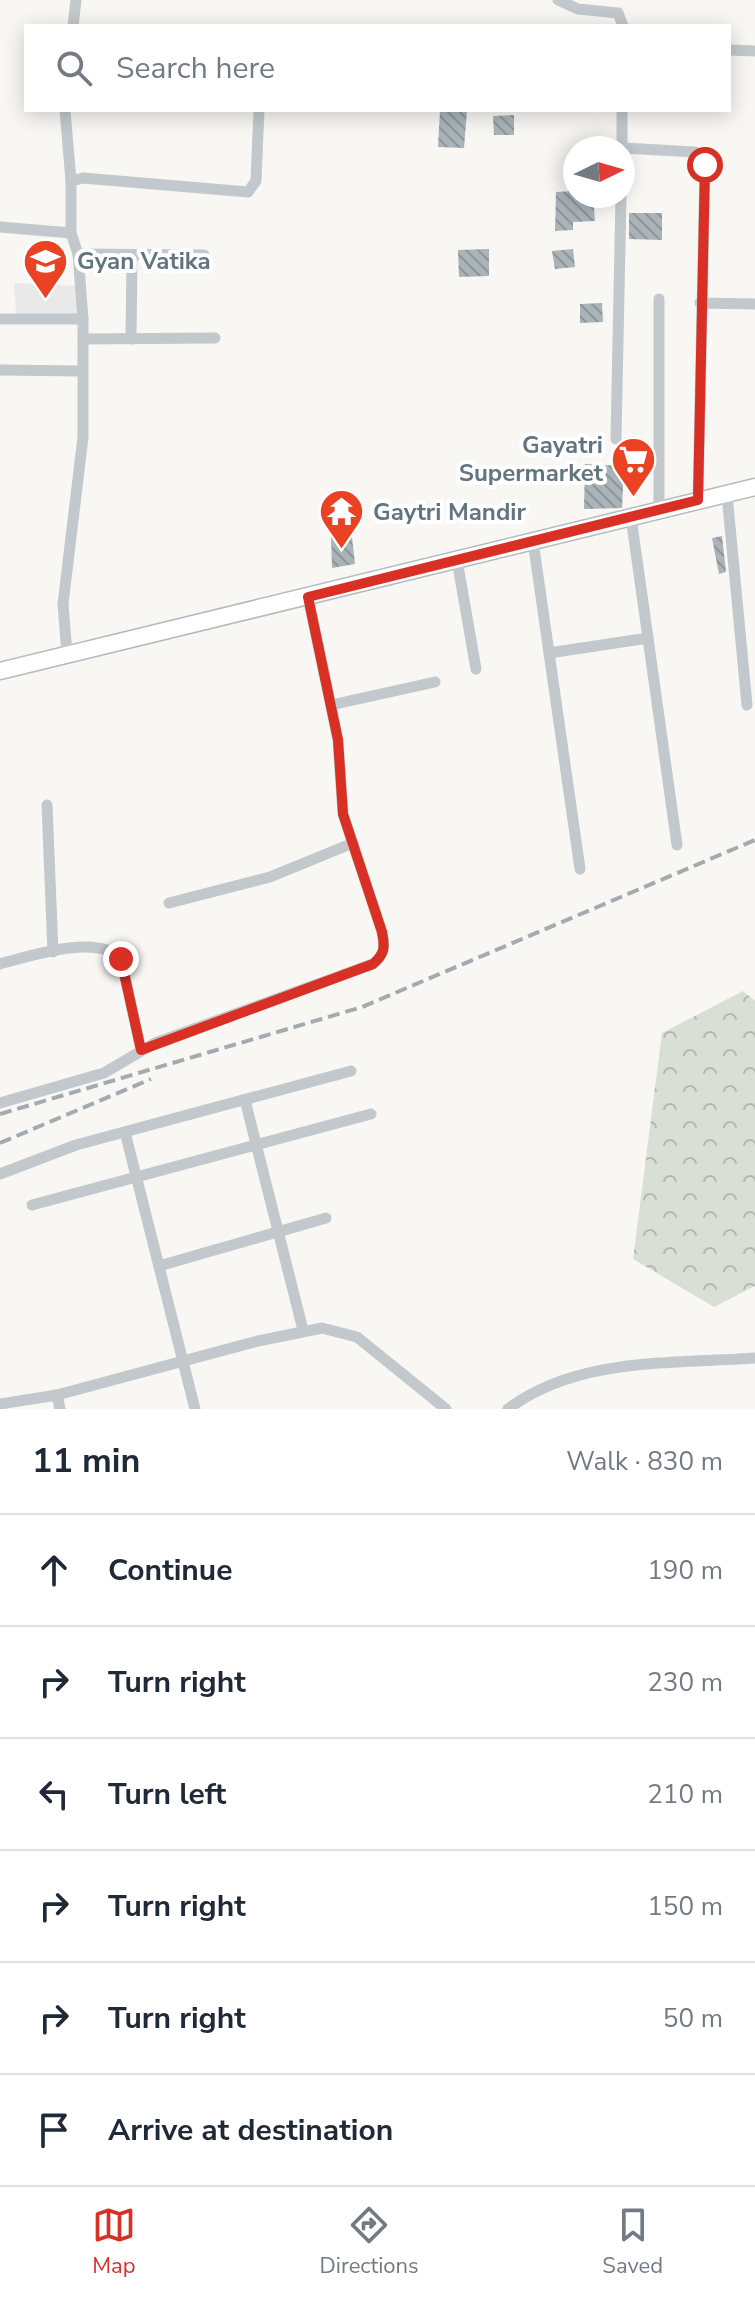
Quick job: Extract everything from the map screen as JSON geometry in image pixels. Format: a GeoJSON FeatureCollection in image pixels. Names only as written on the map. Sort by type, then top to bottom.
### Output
{"type":"FeatureCollection","features":[{"type":"Feature","properties":{"kind":"main road"},"geometry":{"type":"LineString","coordinates":[[0,671],[755,487]]}},
{"type":"Feature","properties":{"kind":"street"},"geometry":{"type":"LineString","coordinates":[[73,24],[76,0]]}},
{"type":"Feature","properties":{"kind":"street"},"geometry":{"type":"LineString","coordinates":[[558,0],[578,9],[618,13],[622,24]]}},
{"type":"Feature","properties":{"kind":"street"},"geometry":{"type":"LineString","coordinates":[[731,50],[755,51]]}},
{"type":"Feature","properties":{"kind":"street"},"geometry":{"type":"LineString","coordinates":[[65,112],[71,181],[71,233],[78,254],[83,319],[80,481],[63,604],[67,654]]}},
{"type":"Feature","properties":{"kind":"street"},"geometry":{"type":"LineString","coordinates":[[71,181],[83,178],[248,192],[256,181],[259,112]]}},
{"type":"Feature","properties":{"kind":"street"},"geometry":{"type":"LineString","coordinates":[[622,112],[622,136]]}},
{"type":"Feature","properties":{"kind":"street"},"geometry":{"type":"LineString","coordinates":[[635,148],[682,150],[701,156],[705,165],[698,500]]}},
{"type":"Feature","properties":{"kind":"street"},"geometry":{"type":"LineString","coordinates":[[616,439],[621,208]]}},
{"type":"Feature","properties":{"kind":"street"},"geometry":{"type":"LineString","coordinates":[[0,227],[71,233]]}},
{"type":"Feature","properties":{"kind":"street"},"geometry":{"type":"LineString","coordinates":[[78,254],[132,257],[204,255]]}},
{"type":"Feature","properties":{"kind":"street"},"geometry":{"type":"LineString","coordinates":[[131,339],[132,257]]}},
{"type":"Feature","properties":{"kind":"street"},"geometry":{"type":"LineString","coordinates":[[659,299],[659,510]]}},
{"type":"Feature","properties":{"kind":"street"},"geometry":{"type":"LineString","coordinates":[[700,303],[755,304]]}},
{"type":"Feature","properties":{"kind":"street"},"geometry":{"type":"LineString","coordinates":[[0,319],[83,319]]}},
{"type":"Feature","properties":{"kind":"street"},"geometry":{"type":"LineString","coordinates":[[83,339],[215,338]]}},
{"type":"Feature","properties":{"kind":"street"},"geometry":{"type":"LineString","coordinates":[[0,370],[81,371]]}},
{"type":"Feature","properties":{"kind":"street"},"geometry":{"type":"LineString","coordinates":[[727,495],[747,705]]}},
{"type":"Feature","properties":{"kind":"street"},"geometry":{"type":"LineString","coordinates":[[631,517],[677,845]]}},
{"type":"Feature","properties":{"kind":"street"},"geometry":{"type":"LineString","coordinates":[[533,541],[580,869]]}},
{"type":"Feature","properties":{"kind":"street"},"geometry":{"type":"LineString","coordinates":[[457,560],[476,669]]}},
{"type":"Feature","properties":{"kind":"street"},"geometry":{"type":"LineString","coordinates":[[0,1103],[104,1073],[141,1050],[373,964],[382,957],[385,947],[382,932],[343,814],[342,770],[308,597]]}},
{"type":"Feature","properties":{"kind":"street"},"geometry":{"type":"LineString","coordinates":[[549,653],[648,638]]}},
{"type":"Feature","properties":{"kind":"street"},"geometry":{"type":"LineString","coordinates":[[331,705],[435,682]]}},
{"type":"Feature","properties":{"kind":"street"},"geometry":{"type":"LineString","coordinates":[[47,805],[53,952]]}},
{"type":"Feature","properties":{"kind":"street"},"geometry":{"type":"LineString","coordinates":[[169,903],[270,877],[353,843]]}},
{"type":"Feature","properties":{"kind":"street"},"geometry":{"type":"LineString","coordinates":[[0,964],[98,946],[116,953],[124,968],[141,1050]]}},
{"type":"Feature","properties":{"kind":"street"},"geometry":{"type":"LineString","coordinates":[[0,1174],[76,1145],[351,1071]]}},
{"type":"Feature","properties":{"kind":"street"},"geometry":{"type":"LineString","coordinates":[[245,1100],[303,1330]]}},
{"type":"Feature","properties":{"kind":"street"},"geometry":{"type":"LineString","coordinates":[[32,1205],[371,1114]]}},
{"type":"Feature","properties":{"kind":"street"},"geometry":{"type":"LineString","coordinates":[[125,1132],[195,1409]]}},
{"type":"Feature","properties":{"kind":"street"},"geometry":{"type":"LineString","coordinates":[[159,1266],[326,1218]]}},
{"type":"Feature","properties":{"kind":"street"},"geometry":{"type":"LineString","coordinates":[[0,1404],[57,1395],[303,1330],[338,1330],[357,1337],[441,1408]]}},
{"type":"Feature","properties":{"kind":"street"},"geometry":{"type":"LineString","coordinates":[[508,1409],[542,1386],[603,1369],[755,1358]]}},
{"type":"Feature","properties":{"kind":"street"},"geometry":{"type":"LineString","coordinates":[[57,1395],[60,1409]]}},
{"type":"Feature","properties":{"kind":"shaded area","name":"Gyan Vatika"},"geometry":{"type":"Polygon","coordinates":[[[14,283],[78,286],[78,314],[16,314],[14,283]]]}},
{"type":"Feature","properties":{"kind":"green space"},"geometry":{"type":"Polygon","coordinates":[[[743,991],[755,1001],[755,1286],[714,1307],[633,1259],[662,1033],[743,991]]]}},
{"type":"Feature","properties":{"kind":"building"},"geometry":{"type":"Polygon","coordinates":[[[440,112],[467,112],[464,148],[438,147],[440,112]]]}},
{"type":"Feature","properties":{"kind":"building"},"geometry":{"type":"Polygon","coordinates":[[[514,115],[514,135],[494,135],[493,116],[514,115]]]}},
{"type":"Feature","properties":{"kind":"building"},"geometry":{"type":"Polygon","coordinates":[[[556,192],[563,192],[563,208],[594,208],[595,221],[573,222],[573,230],[555,231],[556,192]]]}},
{"type":"Feature","properties":{"kind":"building"},"geometry":{"type":"Polygon","coordinates":[[[629,213],[662,213],[662,240],[629,239],[629,213]]]}},
{"type":"Feature","properties":{"kind":"building"},"geometry":{"type":"Polygon","coordinates":[[[489,249],[489,276],[459,277],[458,250],[489,249]]]}},
{"type":"Feature","properties":{"kind":"building"},"geometry":{"type":"Polygon","coordinates":[[[573,249],[575,267],[555,269],[552,251],[573,249]]]}},
{"type":"Feature","properties":{"kind":"building"},"geometry":{"type":"Polygon","coordinates":[[[602,303],[603,322],[580,323],[580,304],[602,303]]]}},
{"type":"Feature","properties":{"kind":"building"},"geometry":{"type":"Polygon","coordinates":[[[585,464],[624,466],[622,508],[584,509],[585,464]]]}},
{"type":"Feature","properties":{"kind":"building","name":"Gaytri Mandir"},"geometry":{"type":"Polygon","coordinates":[[[339,518],[350,519],[355,564],[332,568],[331,537],[339,535],[339,518]]]}},
{"type":"Feature","properties":{"kind":"building"},"geometry":{"type":"Polygon","coordinates":[[[722,536],[726,572],[719,574],[712,538],[722,536]]]}},
{"type":"Feature","properties":{"kind":"railway"},"geometry":{"type":"LineString","coordinates":[[0,1114],[362,1007],[755,840]]}},
{"type":"Feature","properties":{"kind":"railway"},"geometry":{"type":"LineString","coordinates":[[0,1143],[151,1079]]}},
{"type":"Feature","properties":{"kind":"place","name":"Gyan Vatika"},"geometry":{"type":"Point","coordinates":[46,300]}},
{"type":"Feature","properties":{"kind":"place","name":"Gayatri Supermarket"},"geometry":{"type":"Point","coordinates":[634,498]}},
{"type":"Feature","properties":{"kind":"place","name":"Gaytri Mandir"},"geometry":{"type":"Point","coordinates":[342,551]}},
{"type":"Feature","properties":{"kind":"route"},"geometry":{"type":"LineString","coordinates":[[121,959],[141,1050],[373,964],[382,957],[385,947],[382,932],[343,814],[338,740],[308,597],[698,500],[705,165]]}}]}
